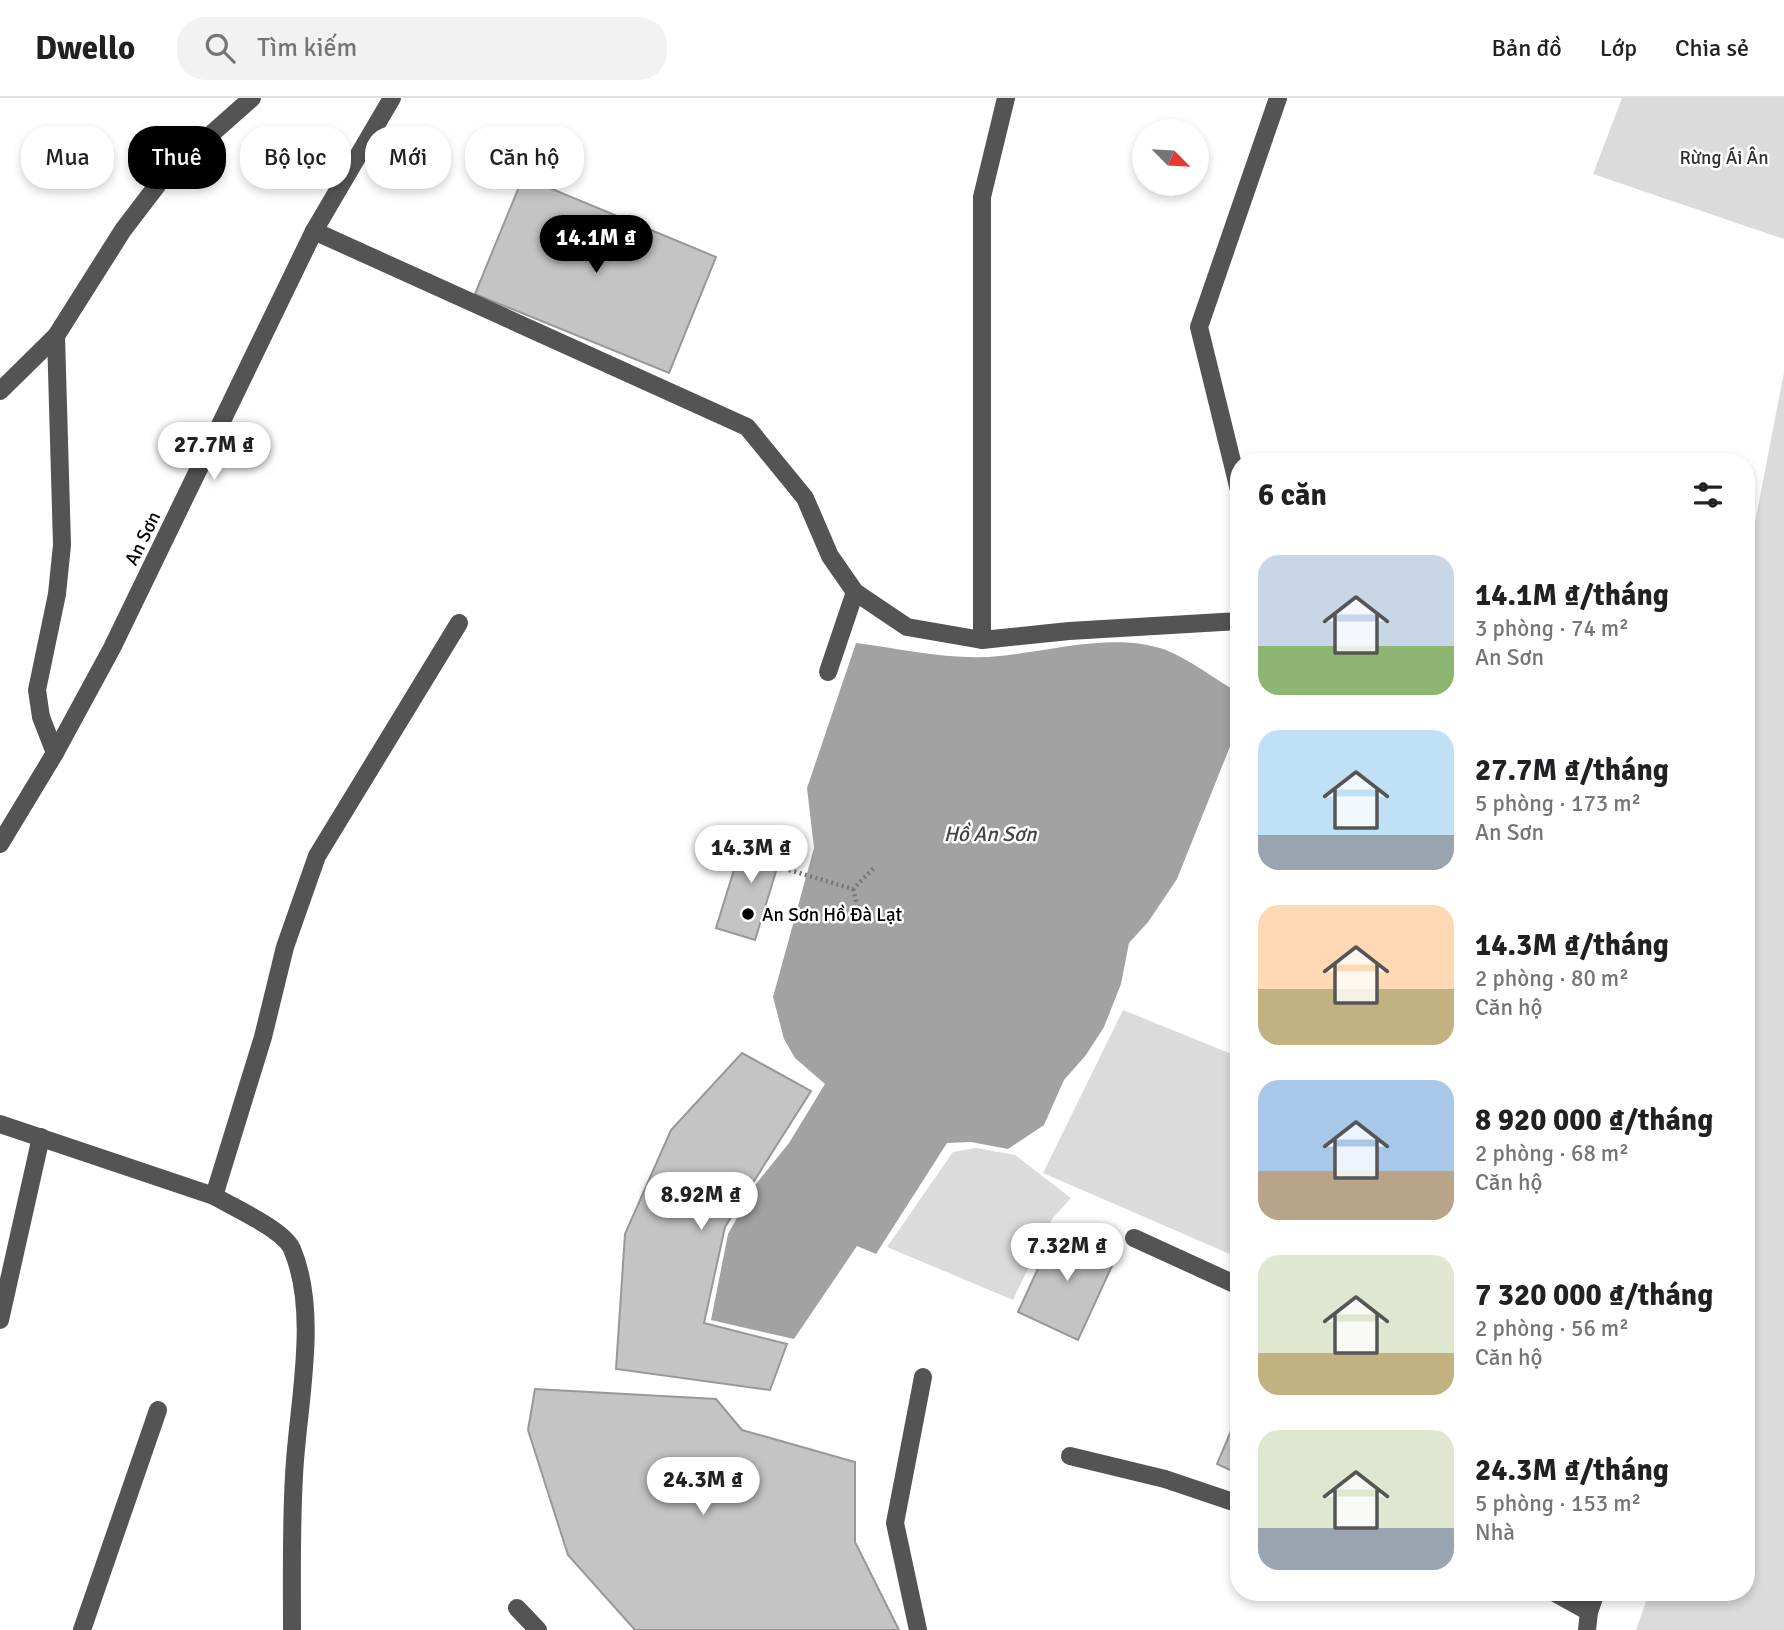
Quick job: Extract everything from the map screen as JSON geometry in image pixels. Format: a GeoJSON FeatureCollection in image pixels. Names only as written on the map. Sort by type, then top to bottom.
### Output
{"type":"FeatureCollection","features":[{"type":"Feature","properties":{"kind":"street"},"geometry":{"type":"LineString","coordinates":[[0,391],[57,336],[123,230],[165,175],[252,98]]}},
{"type":"Feature","properties":{"kind":"street","name":"An Sơn"},"geometry":{"type":"LineString","coordinates":[[0,844],[55,753],[112,648],[314,231],[392,98]]}},
{"type":"Feature","properties":{"kind":"street"},"geometry":{"type":"LineString","coordinates":[[982,640],[982,197],[1006,98]]}},
{"type":"Feature","properties":{"kind":"street"},"geometry":{"type":"LineString","coordinates":[[1230,453],[1199,327],[1278,98]]}},
{"type":"Feature","properties":{"kind":"street"},"geometry":{"type":"LineString","coordinates":[[314,231],[747,427],[805,498],[830,556],[855,592],[907,627],[982,640],[1069,631],[1230,622]]}},
{"type":"Feature","properties":{"kind":"street"},"geometry":{"type":"LineString","coordinates":[[55,753],[41,717],[37,690],[57,594],[62,545],[57,336]]}},
{"type":"Feature","properties":{"kind":"street"},"geometry":{"type":"LineString","coordinates":[[828,672],[855,592]]}},
{"type":"Feature","properties":{"kind":"street"},"geometry":{"type":"LineString","coordinates":[[214,1196],[263,1037],[285,947],[317,856],[459,622]]}},
{"type":"Feature","properties":{"kind":"street"},"geometry":{"type":"LineString","coordinates":[[0,1124],[214,1196],[269,1228],[291,1247],[303,1297],[305,1368],[294,1475],[292,1630]]}},
{"type":"Feature","properties":{"kind":"street"},"geometry":{"type":"LineString","coordinates":[[0,1320],[41,1137]]}},
{"type":"Feature","properties":{"kind":"street"},"geometry":{"type":"LineString","coordinates":[[1134,1238],[1230,1282]]}},
{"type":"Feature","properties":{"kind":"street"},"geometry":{"type":"LineString","coordinates":[[918,1630],[895,1522],[923,1377]]}},
{"type":"Feature","properties":{"kind":"street"},"geometry":{"type":"LineString","coordinates":[[82,1630],[158,1410]]}},
{"type":"Feature","properties":{"kind":"street"},"geometry":{"type":"LineString","coordinates":[[1070,1456],[1165,1479],[1230,1501]]}},
{"type":"Feature","properties":{"kind":"street"},"geometry":{"type":"LineString","coordinates":[[1569,1601],[1589,1612]]}},
{"type":"Feature","properties":{"kind":"street"},"geometry":{"type":"LineString","coordinates":[[1587,1630],[1593,1601]]}},
{"type":"Feature","properties":{"kind":"street"},"geometry":{"type":"LineString","coordinates":[[517,1608],[538,1630]]}},
{"type":"Feature","properties":{"kind":"path"},"geometry":{"type":"LineString","coordinates":[[853,889],[874,869]]}},
{"type":"Feature","properties":{"kind":"path"},"geometry":{"type":"LineString","coordinates":[[789,870],[853,889]]}},
{"type":"Feature","properties":{"kind":"path"},"geometry":{"type":"LineString","coordinates":[[853,889],[859,912]]}},
{"type":"Feature","properties":{"kind":"green space","name":"Rừng Ái Ân"},"geometry":{"type":"Polygon","coordinates":[[[1622,98],[1784,98],[1784,239],[1593,174],[1622,98]]]}},
{"type":"Feature","properties":{"kind":"green space"},"geometry":{"type":"Polygon","coordinates":[[[1784,372],[1784,1630],[1636,1630],[1646,1601],[1755,1601],[1755,522],[1784,372]]]}},
{"type":"Feature","properties":{"kind":"green space"},"geometry":{"type":"Polygon","coordinates":[[[1123,1010],[1230,1053],[1230,1254],[1043,1173],[1123,1010]]]}},
{"type":"Feature","properties":{"kind":"green space"},"geometry":{"type":"Polygon","coordinates":[[[976,1148],[1015,1155],[1071,1198],[1052,1219],[1013,1300],[887,1247],[953,1152],[976,1148]]]}},
{"type":"Feature","properties":{"kind":"water","name":"Hồ An Sơn"},"geometry":{"type":"Polygon","coordinates":[[[856,643],[964,657],[1000,656],[1080,644],[1141,644],[1179,656],[1230,687],[1230,746],[1177,879],[1148,922],[1129,943],[1121,984],[1104,1027],[1086,1055],[1064,1080],[1044,1125],[1008,1149],[971,1142],[947,1143],[876,1254],[857,1246],[794,1339],[711,1320],[728,1234],[756,1184],[789,1143],[825,1084],[795,1058],[784,1039],[773,997],[814,848],[807,788],[856,643]]]}},
{"type":"Feature","properties":{"kind":"building"},"geometry":{"type":"Polygon","coordinates":[[[518,189],[552,189],[716,257],[669,373],[475,294],[518,189]]]}},
{"type":"Feature","properties":{"kind":"building"},"geometry":{"type":"Polygon","coordinates":[[[746,831],[785,842],[755,940],[716,928],[746,831]]]}},
{"type":"Feature","properties":{"kind":"building"},"geometry":{"type":"Polygon","coordinates":[[[742,1053],[811,1091],[725,1227],[704,1323],[787,1344],[770,1390],[616,1369],[625,1234],[671,1130],[742,1053]]]}},
{"type":"Feature","properties":{"kind":"building"},"geometry":{"type":"Polygon","coordinates":[[[1057,1227],[1117,1255],[1078,1340],[1018,1312],[1057,1227]]]}},
{"type":"Feature","properties":{"kind":"building"},"geometry":{"type":"Polygon","coordinates":[[[535,1389],[716,1399],[742,1430],[855,1462],[855,1542],[899,1630],[635,1630],[568,1555],[528,1430],[535,1389]]]}},
{"type":"Feature","properties":{"kind":"building"},"geometry":{"type":"Polygon","coordinates":[[[1230,1433],[1230,1470],[1217,1464],[1230,1433]]]}},
{"type":"Feature","properties":{"kind":"place","name":"An Sơn Hồ Đà Lạt"},"geometry":{"type":"Point","coordinates":[748,914]}}]}
